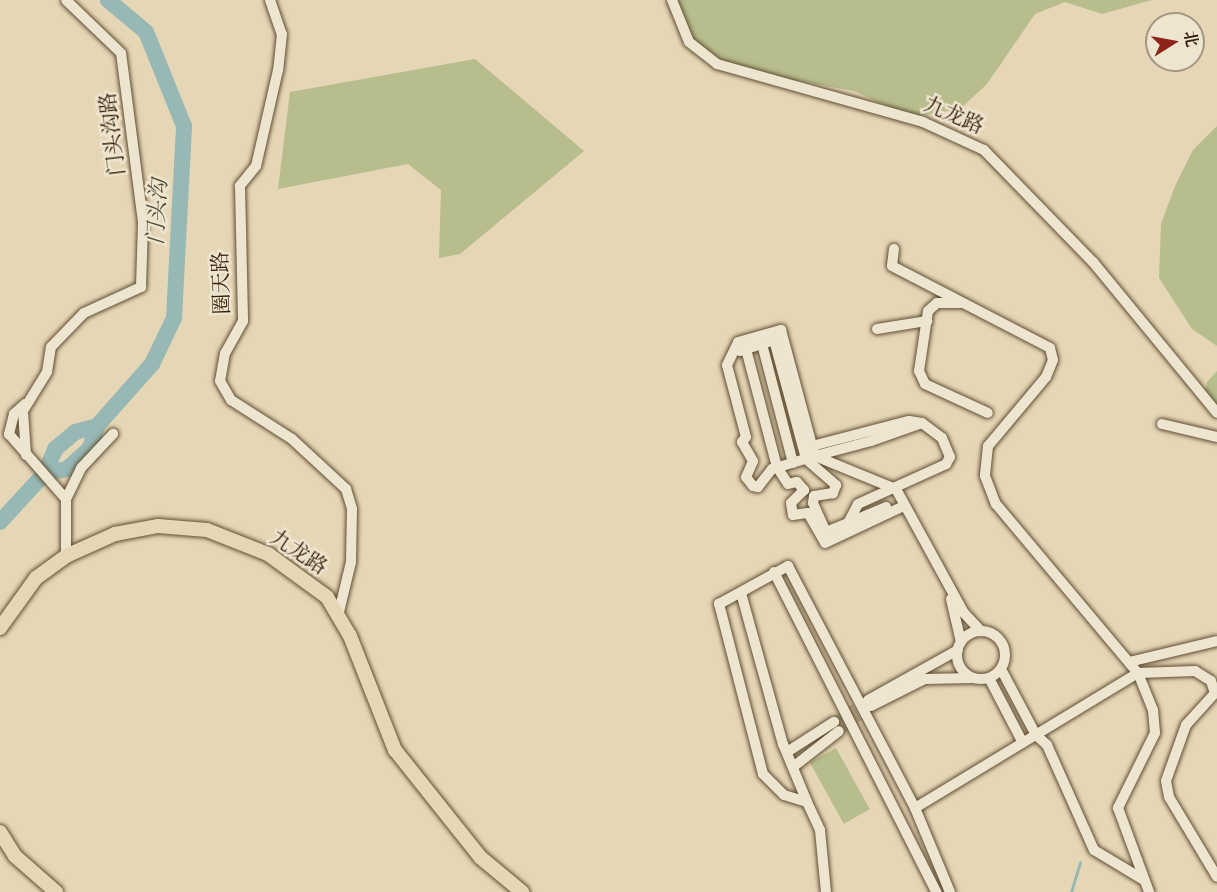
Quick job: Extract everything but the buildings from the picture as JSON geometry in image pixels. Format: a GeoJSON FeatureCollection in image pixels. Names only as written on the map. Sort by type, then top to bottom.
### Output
{"type":"FeatureCollection","features":[{"type":"Feature","properties":{"kind":"main road","name":"九龙路"},"geometry":{"type":"LineString","coordinates":[[0,628],[36,578],[66,556],[136,530],[207,530],[236,538],[309,579],[338,616],[395,750],[480,857],[522,892]]}},
{"type":"Feature","properties":{"kind":"main road"},"geometry":{"type":"LineString","coordinates":[[0,832],[15,856],[56,892]]}},
{"type":"Feature","properties":{"kind":"street","name":"门头沟路"},"geometry":{"type":"LineString","coordinates":[[66,0],[121,53],[143,222],[141,287],[84,313],[59,338],[47,372],[27,402],[26,455],[66,499]]}},
{"type":"Feature","properties":{"kind":"street","name":"圈天路"},"geometry":{"type":"LineString","coordinates":[[270,0],[282,34],[278,70],[256,166],[240,186],[243,321],[225,353],[220,381],[231,400],[308,452],[346,489],[352,509],[351,562],[338,616]]}},
{"type":"Feature","properties":{"kind":"street","name":"九龙路"},"geometry":{"type":"LineString","coordinates":[[672,0],[689,42],[717,64],[923,122],[984,150],[1093,262],[1217,413]]}},
{"type":"Feature","properties":{"kind":"street"},"geometry":{"type":"LineString","coordinates":[[894,249],[892,266],[1050,348],[1053,360],[1046,377],[988,446],[985,476],[996,504],[1138,673],[1153,710],[1155,733],[1118,808],[1149,892]]}},
{"type":"Feature","properties":{"kind":"street"},"geometry":{"type":"LineString","coordinates":[[964,303],[937,303],[927,321],[920,371],[924,384],[988,413]]}},
{"type":"Feature","properties":{"kind":"street"},"geometry":{"type":"LineString","coordinates":[[876,329],[927,321]]}},
{"type":"Feature","properties":{"kind":"street"},"geometry":{"type":"LineString","coordinates":[[732,353],[762,344],[781,330],[811,454],[836,485],[833,493],[813,496],[826,532],[902,503]]}},
{"type":"Feature","properties":{"kind":"street"},"geometry":{"type":"LineString","coordinates":[[773,335],[738,342],[727,365],[746,437],[742,442],[753,461],[748,483],[758,487],[777,467],[793,463],[811,454],[922,423],[942,438],[950,457],[946,464],[896,489],[858,504],[849,524]]}},
{"type":"Feature","properties":{"kind":"street"},"geometry":{"type":"LineString","coordinates":[[762,344],[793,463]]}},
{"type":"Feature","properties":{"kind":"street"},"geometry":{"type":"LineString","coordinates":[[746,349],[777,467],[788,483],[796,482],[804,490],[788,509],[797,518],[808,513],[825,543],[902,503]]}},
{"type":"Feature","properties":{"kind":"street"},"geometry":{"type":"LineString","coordinates":[[1162,424],[1217,437]]}},
{"type":"Feature","properties":{"kind":"street"},"geometry":{"type":"LineString","coordinates":[[66,556],[66,499],[81,468],[113,434]]}},
{"type":"Feature","properties":{"kind":"street"},"geometry":{"type":"LineString","coordinates":[[811,454],[896,489],[948,586],[981,631],[1001,641],[1005,656],[1001,669],[989,678],[925,679],[870,703],[981,631]]}},
{"type":"Feature","properties":{"kind":"street"},"geometry":{"type":"LineString","coordinates":[[807,802],[784,795],[763,774],[719,604],[788,566],[915,808],[950,892]]}},
{"type":"Feature","properties":{"kind":"street"},"geometry":{"type":"LineString","coordinates":[[774,572],[936,892]]}},
{"type":"Feature","properties":{"kind":"street"},"geometry":{"type":"LineString","coordinates":[[948,586],[960,646],[960,665],[975,678]]}},
{"type":"Feature","properties":{"kind":"street"},"geometry":{"type":"LineString","coordinates":[[741,593],[787,752],[820,830],[826,892]]}},
{"type":"Feature","properties":{"kind":"street"},"geometry":{"type":"LineString","coordinates":[[1129,662],[1217,641]]}},
{"type":"Feature","properties":{"kind":"street"},"geometry":{"type":"LineString","coordinates":[[1001,669],[1036,735],[1047,745],[1094,850],[1144,880]]}},
{"type":"Feature","properties":{"kind":"street"},"geometry":{"type":"LineString","coordinates":[[915,808],[1138,673],[1195,671],[1211,681],[1215,693],[1186,725],[1166,781],[1170,797],[1217,877]]}},
{"type":"Feature","properties":{"kind":"street"},"geometry":{"type":"LineString","coordinates":[[989,678],[1023,743]]}},
{"type":"Feature","properties":{"kind":"street"},"geometry":{"type":"LineString","coordinates":[[787,752],[836,727],[793,767]]}},
{"type":"Feature","properties":{"kind":"green space"},"geometry":{"type":"Polygon","coordinates":[[[672,0],[1152,0],[1102,14],[1065,2],[1035,14],[987,84],[960,109],[911,117],[854,91],[733,69],[697,50],[672,0]]]}},
{"type":"Feature","properties":{"kind":"green space"},"geometry":{"type":"Polygon","coordinates":[[[475,59],[584,151],[460,254],[439,258],[441,190],[408,164],[278,189],[290,92],[475,59]]]}},
{"type":"Feature","properties":{"kind":"green space"},"geometry":{"type":"Polygon","coordinates":[[[1217,126],[1217,346],[1192,329],[1159,278],[1161,224],[1175,186],[1193,150],[1217,126]]]}},
{"type":"Feature","properties":{"kind":"green space"},"geometry":{"type":"Polygon","coordinates":[[[1217,371],[1217,414],[1204,402],[1207,382],[1217,371]]]}},
{"type":"Feature","properties":{"kind":"green space"},"geometry":{"type":"Polygon","coordinates":[[[836,748],[870,809],[844,824],[810,763],[836,748]]]}},
{"type":"Feature","properties":{"kind":"waterway","name":"门头沟"},"geometry":{"type":"LineString","coordinates":[[0,522],[45,473],[55,449],[75,432],[97,426],[152,364],[174,318],[184,126],[146,32],[108,0]]}},
{"type":"Feature","properties":{"kind":"waterway","name":"门头沟"},"geometry":{"type":"LineString","coordinates":[[45,473],[67,469],[90,448],[97,426]]}},
{"type":"Feature","properties":{"kind":"waterway"},"geometry":{"type":"LineString","coordinates":[[1071,892],[1080,862]]}},
{"type":"Feature","properties":{"kind":"tunnel"},"geometry":{"type":"LineString","coordinates":[[834,722],[868,700]]}},
{"type":"Feature","properties":{"kind":"tunnel"},"geometry":{"type":"LineString","coordinates":[[839,731],[871,706]]}}]}
